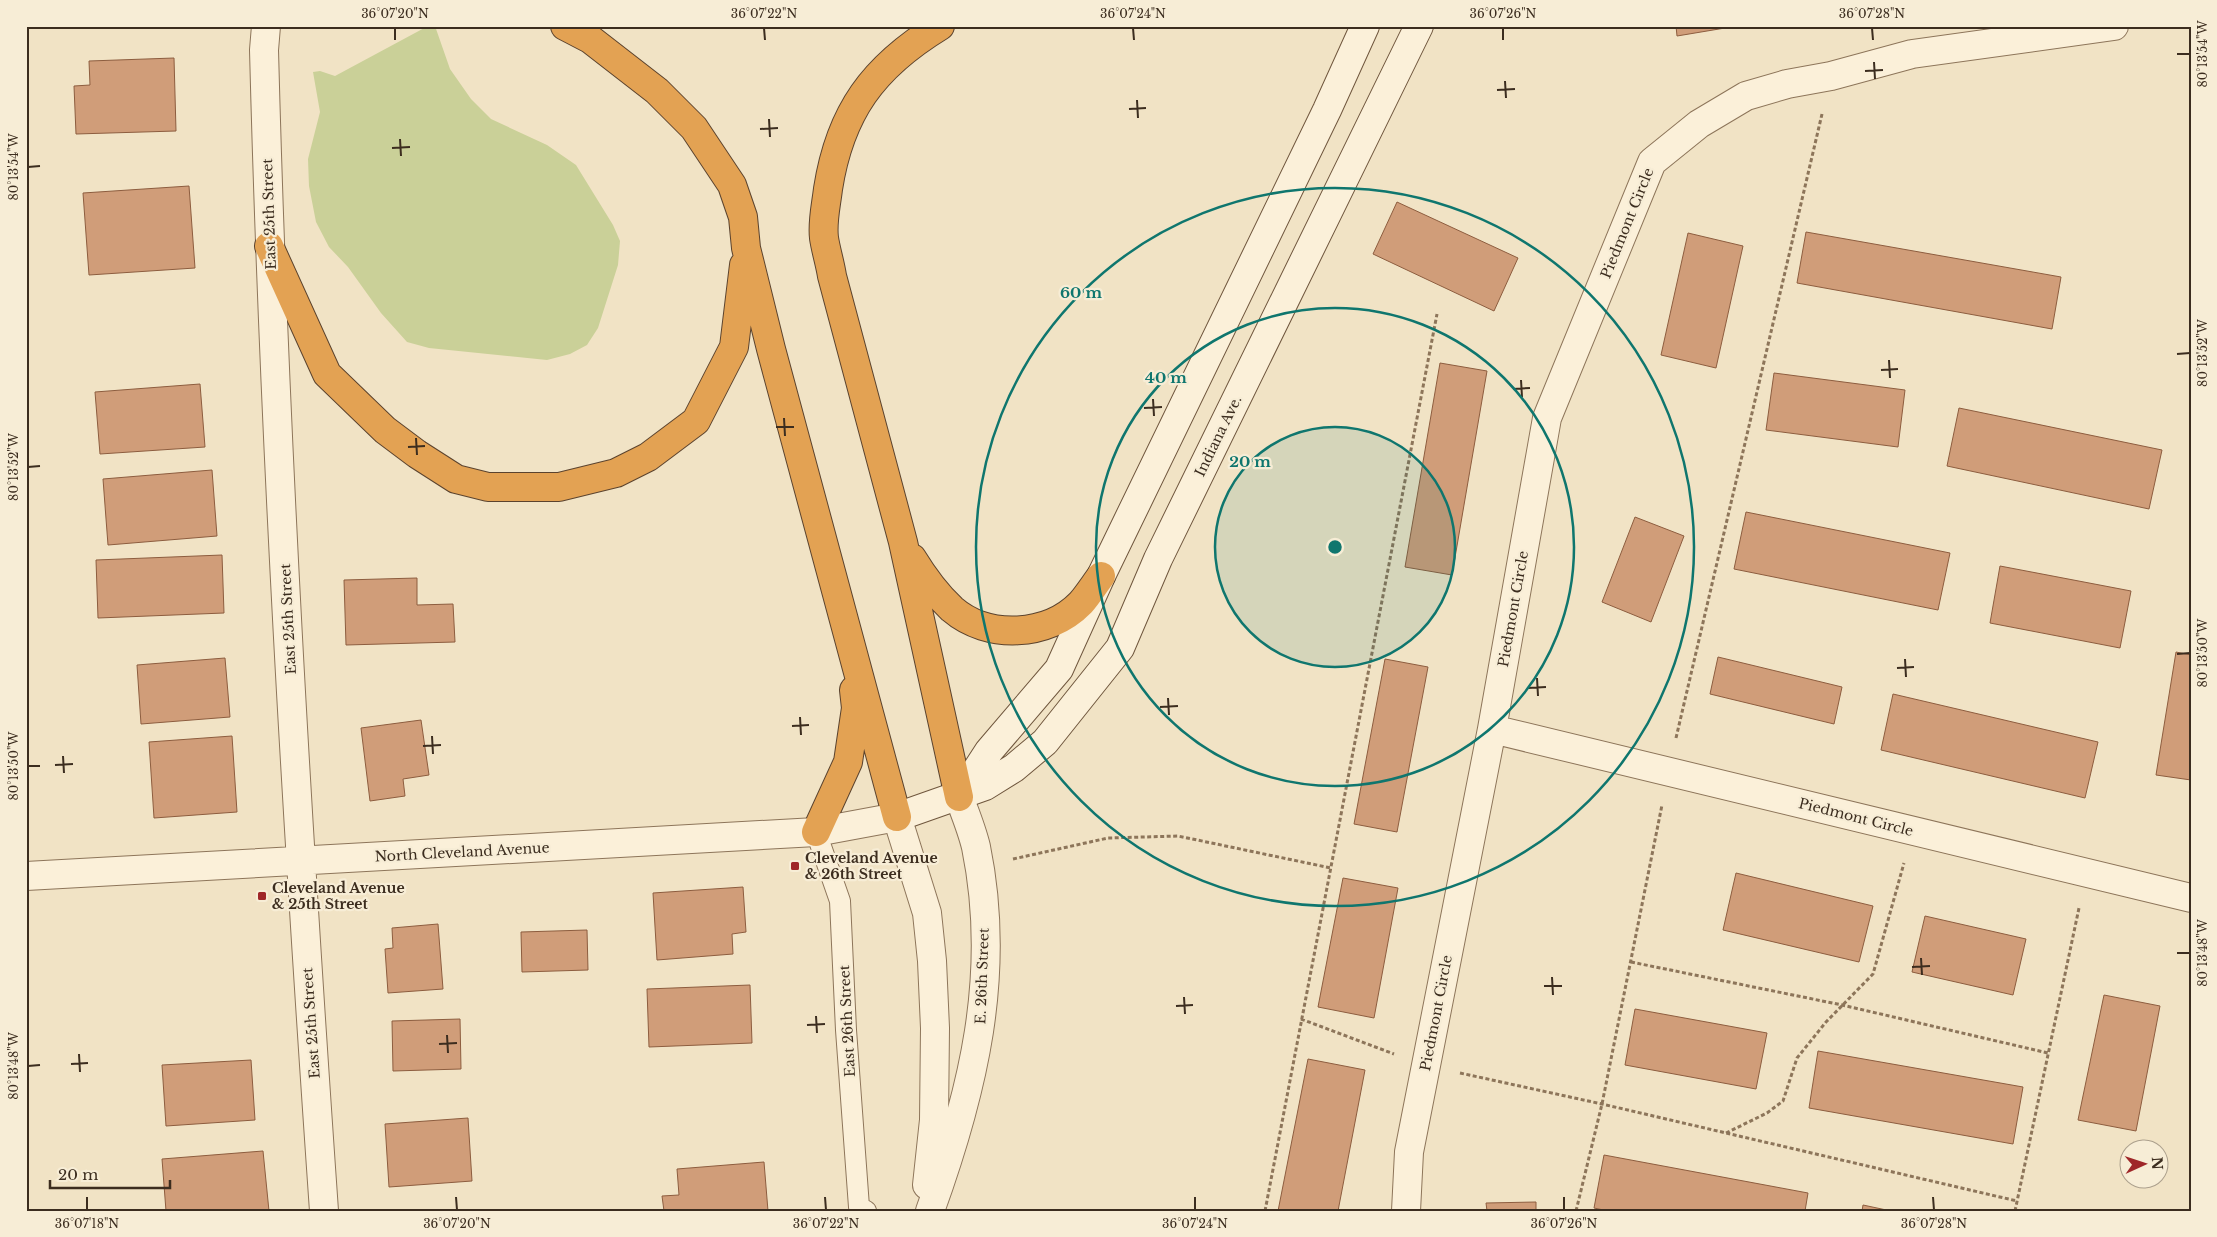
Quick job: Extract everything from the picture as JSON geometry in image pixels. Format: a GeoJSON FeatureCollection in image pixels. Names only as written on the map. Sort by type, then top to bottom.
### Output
{"type":"FeatureCollection","features":[{"type":"Feature","properties":{"kind":"highway"},"geometry":{"type":"LineString","coordinates":[[565,26],[590,39],[657,91],[694,128],[732,186],[743,217],[746,248],[771,349],[896,817]]}},
{"type":"Feature","properties":{"kind":"highway"},"geometry":{"type":"LineString","coordinates":[[940,26],[924,36],[881,71],[858,100],[839,140],[832,167],[823,222],[824,240],[832,276],[903,542],[959,796]]}},
{"type":"Feature","properties":{"kind":"highway"},"geometry":{"type":"LineString","coordinates":[[269,246],[327,374],[385,430],[418,454],[456,479],[488,487],[560,487],[616,473],[648,457],[696,422],[734,347],[746,248]]}},
{"type":"Feature","properties":{"kind":"highway"},"geometry":{"type":"LineString","coordinates":[[903,542],[926,581],[953,610],[982,627],[1012,631],[1042,628],[1066,616],[1081,603],[1101,576]]}},
{"type":"Feature","properties":{"kind":"highway"},"geometry":{"type":"LineString","coordinates":[[816,832],[848,762],[856,708],[848,637]]}},
{"type":"Feature","properties":{"kind":"street","name":"East 25th Street"},"geometry":{"type":"LineString","coordinates":[[266,26],[264,50],[269,246],[300,861],[324,1211]]}},
{"type":"Feature","properties":{"kind":"street"},"geometry":{"type":"LineString","coordinates":[[959,796],[990,751],[1059,669],[1101,576],[1365,26]]}},
{"type":"Feature","properties":{"kind":"street","name":"Indiana Ave."},"geometry":{"type":"LineString","coordinates":[[896,817],[985,786],[1014,768],[1045,742],[1120,648],[1158,559],[1419,26]]}},
{"type":"Feature","properties":{"kind":"street","name":"Piedmont Circle"},"geometry":{"type":"LineString","coordinates":[[1406,1211],[1409,1152],[1492,729],[1547,418],[1652,162],[1699,124],[1746,96],[1787,84],[1831,76],[1912,54],[2114,26]]}},
{"type":"Feature","properties":{"kind":"street","name":"Piedmont Circle"},"geometry":{"type":"LineString","coordinates":[[1492,729],[2191,898]]}},
{"type":"Feature","properties":{"kind":"street","name":"E. 26th Street"},"geometry":{"type":"LineString","coordinates":[[930,1211],[963,1110],[976,1057],[984,1004],[986,956],[983,903],[976,846],[959,796]]}},
{"type":"Feature","properties":{"kind":"street"},"geometry":{"type":"LineString","coordinates":[[896,817],[927,913],[932,961],[936,1028],[934,1120],[924,1211]]}},
{"type":"Feature","properties":{"kind":"street","name":"North Cleveland Avenue"},"geometry":{"type":"LineString","coordinates":[[26,876],[816,832],[896,817]]}},
{"type":"Feature","properties":{"kind":"lane","name":"East 26th Street"},"geometry":{"type":"LineString","coordinates":[[816,832],[840,902],[846,1030],[859,1207],[866,1211]]}},
{"type":"Feature","properties":{"kind":"path"},"geometry":{"type":"LineString","coordinates":[[1576,1211],[1602,1104],[1669,772],[1831,76]]}},
{"type":"Feature","properties":{"kind":"path"},"geometry":{"type":"LineString","coordinates":[[1265,1211],[1437,314]]}},
{"type":"Feature","properties":{"kind":"path"},"geometry":{"type":"LineString","coordinates":[[1725,1133],[1767,1113],[1783,1101],[1797,1058],[1842,1005],[1873,974],[1913,831]]}},
{"type":"Feature","properties":{"kind":"path"},"geometry":{"type":"LineString","coordinates":[[978,865],[1056,851],[1108,838],[1178,836],[1331,868]]}},
{"type":"Feature","properties":{"kind":"path"},"geometry":{"type":"LineString","coordinates":[[2015,1211],[2087,873]]}},
{"type":"Feature","properties":{"kind":"path"},"geometry":{"type":"LineString","coordinates":[[1631,962],[1842,1005],[2048,1053]]}},
{"type":"Feature","properties":{"kind":"path"},"geometry":{"type":"LineString","coordinates":[[1301,1019],[1426,1066],[1602,1104],[2017,1201]]}},
{"type":"Feature","properties":{"kind":"green space"},"geometry":{"type":"Polygon","coordinates":[[[428,26],[435,26],[450,69],[471,99],[491,119],[547,145],[576,165],[613,225],[620,241],[618,265],[598,328],[587,345],[570,354],[547,360],[429,348],[407,342],[381,313],[348,267],[329,247],[316,222],[309,186],[308,159],[320,112],[313,72],[320,71],[335,76],[428,26]]]}},
{"type":"Feature","properties":{"kind":"building"},"geometry":{"type":"Polygon","coordinates":[[[1676,26],[1737,26],[1677,36],[1676,26]]]}},
{"type":"Feature","properties":{"kind":"building"},"geometry":{"type":"Polygon","coordinates":[[[174,58],[176,131],[76,134],[74,86],[90,85],[89,61],[174,58]]]}},
{"type":"Feature","properties":{"kind":"building"},"geometry":{"type":"Polygon","coordinates":[[[189,186],[195,268],[89,275],[83,193],[189,186]]]}},
{"type":"Feature","properties":{"kind":"building"},"geometry":{"type":"Polygon","coordinates":[[[1397,202],[1518,258],[1494,311],[1373,254],[1397,202]]]}},
{"type":"Feature","properties":{"kind":"building"},"geometry":{"type":"Polygon","coordinates":[[[1806,232],[2061,277],[2052,329],[1797,283],[1806,232]]]}},
{"type":"Feature","properties":{"kind":"building"},"geometry":{"type":"Polygon","coordinates":[[[1688,233],[1743,246],[1716,368],[1661,355],[1688,233]]]}},
{"type":"Feature","properties":{"kind":"building"},"geometry":{"type":"Polygon","coordinates":[[[1440,363],[1487,371],[1452,575],[1405,567],[1440,363]]]}},
{"type":"Feature","properties":{"kind":"building"},"geometry":{"type":"Polygon","coordinates":[[[1774,373],[1905,390],[1898,447],[1766,430],[1774,373]]]}},
{"type":"Feature","properties":{"kind":"building"},"geometry":{"type":"Polygon","coordinates":[[[200,384],[205,447],[100,454],[95,392],[200,384]]]}},
{"type":"Feature","properties":{"kind":"building"},"geometry":{"type":"Polygon","coordinates":[[[1959,408],[2162,450],[2149,509],[1947,466],[1959,408]]]}},
{"type":"Feature","properties":{"kind":"building"},"geometry":{"type":"Polygon","coordinates":[[[212,470],[217,536],[108,545],[103,479],[212,470]]]}},
{"type":"Feature","properties":{"kind":"building"},"geometry":{"type":"Polygon","coordinates":[[[1746,512],[1950,553],[1938,610],[1734,569],[1746,512]]]}},
{"type":"Feature","properties":{"kind":"building"},"geometry":{"type":"Polygon","coordinates":[[[1635,517],[1684,536],[1651,622],[1602,602],[1635,517]]]}},
{"type":"Feature","properties":{"kind":"building"},"geometry":{"type":"Polygon","coordinates":[[[222,555],[224,613],[98,618],[96,560],[222,555]]]}},
{"type":"Feature","properties":{"kind":"building"},"geometry":{"type":"Polygon","coordinates":[[[2000,566],[2131,591],[2120,648],[1990,623],[2000,566]]]}},
{"type":"Feature","properties":{"kind":"building"},"geometry":{"type":"Polygon","coordinates":[[[417,578],[417,605],[453,604],[455,642],[346,645],[344,580],[417,578]]]}},
{"type":"Feature","properties":{"kind":"building"},"geometry":{"type":"Polygon","coordinates":[[[2176,652],[2191,655],[2191,780],[2156,775],[2176,652]]]}},
{"type":"Feature","properties":{"kind":"building"},"geometry":{"type":"Polygon","coordinates":[[[1718,657],[1842,687],[1834,724],[1710,694],[1718,657]]]}},
{"type":"Feature","properties":{"kind":"building"},"geometry":{"type":"Polygon","coordinates":[[[225,658],[230,717],[141,724],[137,665],[225,658]]]}},
{"type":"Feature","properties":{"kind":"building"},"geometry":{"type":"Polygon","coordinates":[[[1385,659],[1428,667],[1397,832],[1354,824],[1385,659]]]}},
{"type":"Feature","properties":{"kind":"building"},"geometry":{"type":"Polygon","coordinates":[[[1893,694],[2098,742],[2085,798],[1881,750],[1893,694]]]}},
{"type":"Feature","properties":{"kind":"building"},"geometry":{"type":"Polygon","coordinates":[[[421,720],[429,775],[403,779],[405,796],[370,801],[361,728],[421,720]]]}},
{"type":"Feature","properties":{"kind":"building"},"geometry":{"type":"Polygon","coordinates":[[[232,736],[237,812],[154,818],[149,742],[232,736]]]}},
{"type":"Feature","properties":{"kind":"building"},"geometry":{"type":"Polygon","coordinates":[[[1736,873],[1873,906],[1859,962],[1723,930],[1736,873]]]}},
{"type":"Feature","properties":{"kind":"building"},"geometry":{"type":"Polygon","coordinates":[[[1343,878],[1398,888],[1374,1018],[1318,1007],[1343,878]]]}},
{"type":"Feature","properties":{"kind":"building"},"geometry":{"type":"Polygon","coordinates":[[[743,887],[746,932],[732,934],[733,954],[657,960],[653,893],[743,887]]]}},
{"type":"Feature","properties":{"kind":"building"},"geometry":{"type":"Polygon","coordinates":[[[1925,916],[2026,939],[2013,995],[1912,972],[1925,916]]]}},
{"type":"Feature","properties":{"kind":"building"},"geometry":{"type":"Polygon","coordinates":[[[438,924],[443,989],[388,993],[385,949],[393,948],[392,928],[438,924]]]}},
{"type":"Feature","properties":{"kind":"building"},"geometry":{"type":"Polygon","coordinates":[[[587,930],[588,970],[522,972],[521,932],[587,930]]]}},
{"type":"Feature","properties":{"kind":"building"},"geometry":{"type":"Polygon","coordinates":[[[750,985],[752,1043],[649,1047],[647,989],[750,985]]]}},
{"type":"Feature","properties":{"kind":"building"},"geometry":{"type":"Polygon","coordinates":[[[2104,995],[2160,1006],[2136,1131],[2078,1120],[2104,995]]]}},
{"type":"Feature","properties":{"kind":"building"},"geometry":{"type":"Polygon","coordinates":[[[1635,1009],[1767,1033],[1756,1089],[1625,1065],[1635,1009]]]}},
{"type":"Feature","properties":{"kind":"building"},"geometry":{"type":"Polygon","coordinates":[[[460,1019],[461,1069],[393,1071],[392,1021],[460,1019]]]}},
{"type":"Feature","properties":{"kind":"building"},"geometry":{"type":"Polygon","coordinates":[[[1818,1051],[2023,1087],[2013,1144],[1809,1108],[1818,1051]]]}},
{"type":"Feature","properties":{"kind":"building"},"geometry":{"type":"Polygon","coordinates":[[[1308,1059],[1365,1070],[1338,1211],[1278,1211],[1308,1059]]]}},
{"type":"Feature","properties":{"kind":"building"},"geometry":{"type":"Polygon","coordinates":[[[251,1060],[255,1120],[166,1126],[162,1065],[251,1060]]]}},
{"type":"Feature","properties":{"kind":"building"},"geometry":{"type":"Polygon","coordinates":[[[468,1118],[472,1181],[389,1187],[385,1124],[468,1118]]]}},
{"type":"Feature","properties":{"kind":"building"},"geometry":{"type":"Polygon","coordinates":[[[263,1151],[269,1211],[166,1211],[162,1159],[263,1151]]]}},
{"type":"Feature","properties":{"kind":"building"},"geometry":{"type":"Polygon","coordinates":[[[1604,1155],[1808,1193],[1805,1211],[1608,1211],[1594,1208],[1604,1155]]]}},
{"type":"Feature","properties":{"kind":"building"},"geometry":{"type":"Polygon","coordinates":[[[764,1162],[768,1211],[664,1211],[662,1196],[679,1195],[677,1169],[764,1162]]]}},
{"type":"Feature","properties":{"kind":"building"},"geometry":{"type":"Polygon","coordinates":[[[1536,1202],[1536,1211],[1487,1211],[1486,1203],[1536,1202]]]}},
{"type":"Feature","properties":{"kind":"building"},"geometry":{"type":"Polygon","coordinates":[[[1863,1205],[1891,1211],[1862,1211],[1863,1205]]]}},
{"type":"Feature","properties":{"kind":"place","name":"Cleveland Avenue & 26th Street"},"geometry":{"type":"Point","coordinates":[795,866]}},
{"type":"Feature","properties":{"kind":"place","name":"Cleveland Avenue & 25th Street"},"geometry":{"type":"Point","coordinates":[262,896]}}]}
